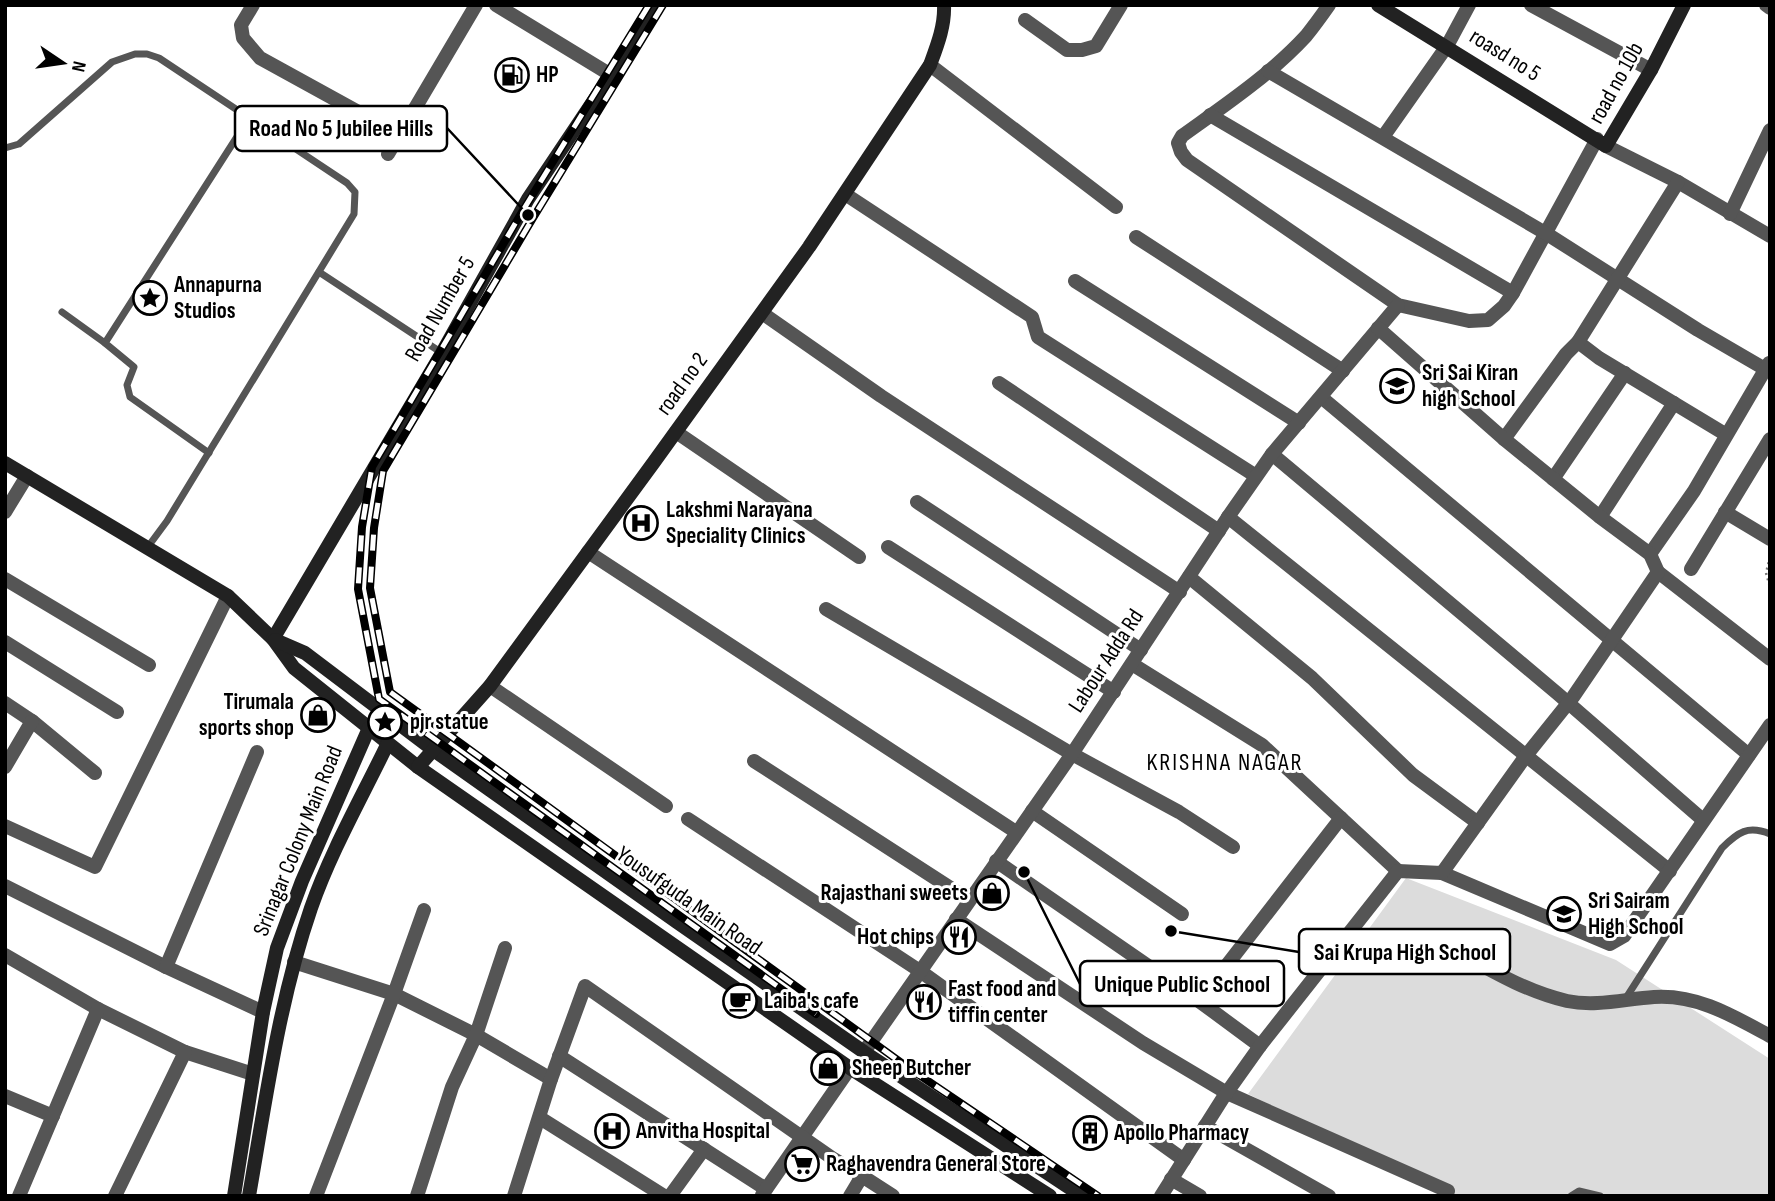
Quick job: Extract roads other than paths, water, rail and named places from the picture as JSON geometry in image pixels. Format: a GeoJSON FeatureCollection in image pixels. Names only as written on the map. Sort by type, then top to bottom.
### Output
{"type":"FeatureCollection","features":[{"type":"Feature","properties":{"kind":"main road","name":"Road Number 5"},"geometry":{"type":"LineString","coordinates":[[274,639],[442,353],[528,198],[611,75],[653,5]]}},
{"type":"Feature","properties":{"kind":"main road","name":"road no 2"},"geometry":{"type":"LineString","coordinates":[[418,767],[489,686],[676,432],[845,194],[930,65],[939,38],[944,5]]}},
{"type":"Feature","properties":{"kind":"main road","name":"roasd no 5"},"geometry":{"type":"LineString","coordinates":[[1378,5],[1602,143]]}},
{"type":"Feature","properties":{"kind":"main road","name":"road no 10b"},"geometry":{"type":"LineString","coordinates":[[1602,143],[1651,69],[1684,5]]}},
{"type":"Feature","properties":{"kind":"main road"},"geometry":{"type":"LineString","coordinates":[[5,463],[228,596],[274,639]]}},
{"type":"Feature","properties":{"kind":"main road","name":"Yousufguda Main Road"},"geometry":{"type":"LineString","coordinates":[[274,639],[294,668],[418,767],[850,1068],[1050,1196]]}},
{"type":"Feature","properties":{"kind":"main road","name":"Yousufguda Main Road"},"geometry":{"type":"LineString","coordinates":[[274,639],[305,653],[432,749],[864,1052],[1082,1196]]}},
{"type":"Feature","properties":{"kind":"main road","name":"Srinagar Colony Main Road"},"geometry":{"type":"LineString","coordinates":[[234,1196],[263,1012],[277,948],[302,881],[369,728]]}},
{"type":"Feature","properties":{"kind":"main road","name":"Srinagar Colony Main Road"},"geometry":{"type":"LineString","coordinates":[[249,1196],[280,1022],[294,962],[312,905],[388,743]]}},
{"type":"Feature","properties":{"kind":"main road"},"geometry":{"type":"LineString","coordinates":[[253,1074],[270,1078]]}},
{"type":"Feature","properties":{"kind":"street"},"geometry":{"type":"LineString","coordinates":[[253,5],[241,25],[243,38],[252,51],[260,58],[400,135]]}},
{"type":"Feature","properties":{"kind":"street"},"geometry":{"type":"LineString","coordinates":[[388,154],[476,5]]}},
{"type":"Feature","properties":{"kind":"street"},"geometry":{"type":"LineString","coordinates":[[496,5],[611,75]]}},
{"type":"Feature","properties":{"kind":"street"},"geometry":{"type":"LineString","coordinates":[[1025,20],[1067,50],[1082,50],[1096,46],[1122,5]]}},
{"type":"Feature","properties":{"kind":"street"},"geometry":{"type":"LineString","coordinates":[[1329,5],[1306,36],[1268,71],[1238,97],[1182,136],[1178,143],[1187,160],[1398,304],[1469,321],[1489,320],[1513,293],[1602,143],[1770,236]]}},
{"type":"Feature","properties":{"kind":"street"},"geometry":{"type":"LineString","coordinates":[[1383,137],[1447,46],[1469,5]]}},
{"type":"Feature","properties":{"kind":"street"},"geometry":{"type":"LineString","coordinates":[[1531,5],[1651,69]]}},
{"type":"Feature","properties":{"kind":"street"},"geometry":{"type":"LineString","coordinates":[[930,65],[1116,207]]}},
{"type":"Feature","properties":{"kind":"street"},"geometry":{"type":"LineString","coordinates":[[1268,71],[1547,234],[1618,280],[1768,365],[1693,491],[1650,554]]}},
{"type":"Feature","properties":{"kind":"street"},"geometry":{"type":"LineString","coordinates":[[1210,115],[1513,293]]}},
{"type":"Feature","properties":{"kind":"street"},"geometry":{"type":"LineString","coordinates":[[1730,214],[1770,130]]}},
{"type":"Feature","properties":{"kind":"street"},"geometry":{"type":"LineString","coordinates":[[1504,439],[1566,354],[1578,342],[1678,183]]}},
{"type":"Feature","properties":{"kind":"street"},"geometry":{"type":"LineString","coordinates":[[845,194],[1032,317],[1038,337],[1256,476]]}},
{"type":"Feature","properties":{"kind":"street"},"geometry":{"type":"LineString","coordinates":[[1136,237],[1343,370]]}},
{"type":"Feature","properties":{"kind":"street"},"geometry":{"type":"LineString","coordinates":[[1075,281],[1299,423]]}},
{"type":"Feature","properties":{"kind":"street","name":"Labour Adda Rd"},"geometry":{"type":"LineString","coordinates":[[864,1052],[1072,754],[1256,476],[1398,304]]}},
{"type":"Feature","properties":{"kind":"street"},"geometry":{"type":"LineString","coordinates":[[762,313],[881,396],[1180,592]]}},
{"type":"Feature","properties":{"kind":"street"},"geometry":{"type":"LineString","coordinates":[[1378,328],[1504,439],[1650,554],[1658,572],[1770,659]]}},
{"type":"Feature","properties":{"kind":"street"},"geometry":{"type":"LineString","coordinates":[[1578,342],[1725,434]]}},
{"type":"Feature","properties":{"kind":"street"},"geometry":{"type":"LineString","coordinates":[[1553,479],[1625,373]]}},
{"type":"Feature","properties":{"kind":"street"},"geometry":{"type":"LineString","coordinates":[[999,383],[1219,531]]}},
{"type":"Feature","properties":{"kind":"street"},"geometry":{"type":"LineString","coordinates":[[1321,397],[1749,755]]}},
{"type":"Feature","properties":{"kind":"street"},"geometry":{"type":"LineString","coordinates":[[1600,517],[1674,403]]}},
{"type":"Feature","properties":{"kind":"street"},"geometry":{"type":"LineString","coordinates":[[676,432],[859,557]]}},
{"type":"Feature","properties":{"kind":"street"},"geometry":{"type":"LineString","coordinates":[[1690,569],[1769,443]]}},
{"type":"Feature","properties":{"kind":"street"},"geometry":{"type":"LineString","coordinates":[[1272,454],[1703,820]]}},
{"type":"Feature","properties":{"kind":"street"},"geometry":{"type":"LineString","coordinates":[[6,510],[27,476]]}},
{"type":"Feature","properties":{"kind":"street"},"geometry":{"type":"LineString","coordinates":[[917,502],[1141,650]]}},
{"type":"Feature","properties":{"kind":"street"},"geometry":{"type":"LineString","coordinates":[[1726,512],[1770,539]]}},
{"type":"Feature","properties":{"kind":"street"},"geometry":{"type":"LineString","coordinates":[[1228,517],[1670,871]]}},
{"type":"Feature","properties":{"kind":"street"},"geometry":{"type":"LineString","coordinates":[[888,547],[1114,692]]}},
{"type":"Feature","properties":{"kind":"street"},"geometry":{"type":"LineString","coordinates":[[588,552],[1016,832]]}},
{"type":"Feature","properties":{"kind":"street"},"geometry":{"type":"LineString","coordinates":[[1443,873],[1525,757],[1568,704],[1658,572]]}},
{"type":"Feature","properties":{"kind":"street"},"geometry":{"type":"LineString","coordinates":[[1189,577],[1312,678],[1413,775],[1478,823]]}},
{"type":"Feature","properties":{"kind":"street"},"geometry":{"type":"LineString","coordinates":[[5,579],[149,665]]}},
{"type":"Feature","properties":{"kind":"street"},"geometry":{"type":"LineString","coordinates":[[5,826],[95,867],[228,596]]}},
{"type":"Feature","properties":{"kind":"street"},"geometry":{"type":"LineString","coordinates":[[826,608],[1233,847]]}},
{"type":"Feature","properties":{"kind":"street"},"geometry":{"type":"LineString","coordinates":[[5,642],[117,712]]}},
{"type":"Feature","properties":{"kind":"street"},"geometry":{"type":"LineString","coordinates":[[1132,664],[1262,745],[1398,871],[1443,873],[1610,944],[1624,936],[1770,726]]}},
{"type":"Feature","properties":{"kind":"street"},"geometry":{"type":"LineString","coordinates":[[489,686],[666,806]]}},
{"type":"Feature","properties":{"kind":"street"},"geometry":{"type":"LineString","coordinates":[[5,703],[32,721],[95,773]]}},
{"type":"Feature","properties":{"kind":"street"},"geometry":{"type":"LineString","coordinates":[[5,767],[32,721]]}},
{"type":"Feature","properties":{"kind":"street"},"geometry":{"type":"LineString","coordinates":[[166,967],[257,751]]}},
{"type":"Feature","properties":{"kind":"street"},"geometry":{"type":"LineString","coordinates":[[754,761],[969,900]]}},
{"type":"Feature","properties":{"kind":"street"},"geometry":{"type":"LineString","coordinates":[[1032,811],[1182,914]]}},
{"type":"Feature","properties":{"kind":"street"},"geometry":{"type":"LineString","coordinates":[[1199,1001],[1341,818]]}},
{"type":"Feature","properties":{"kind":"street"},"geometry":{"type":"LineString","coordinates":[[688,819],[920,971],[1184,1160]]}},
{"type":"Feature","properties":{"kind":"street"},"geometry":{"type":"LineString","coordinates":[[996,861],[1260,1046]]}},
{"type":"Feature","properties":{"kind":"street"},"geometry":{"type":"LineString","coordinates":[[1161,1196],[1260,1046],[1398,871]]}},
{"type":"Feature","properties":{"kind":"street"},"geometry":{"type":"LineString","coordinates":[[5,886],[166,967],[263,1012]]}},
{"type":"Feature","properties":{"kind":"street"},"geometry":{"type":"LineString","coordinates":[[316,1196],[424,910]]}},
{"type":"Feature","properties":{"kind":"street"},"geometry":{"type":"LineString","coordinates":[[956,919],[1132,1035],[1227,1093],[1448,1191]]}},
{"type":"Feature","properties":{"kind":"street"},"geometry":{"type":"LineString","coordinates":[[1445,945],[1510,980],[1570,1001],[1624,1000],[1656,996],[1694,1000],[1718,1008],[1770,1035]]}},
{"type":"Feature","properties":{"kind":"street"},"geometry":{"type":"LineString","coordinates":[[417,1196],[452,1087],[476,1035],[505,948]]}},
{"type":"Feature","properties":{"kind":"street"},"geometry":{"type":"LineString","coordinates":[[5,955],[98,1009],[186,1052],[253,1074]]}},
{"type":"Feature","properties":{"kind":"street"},"geometry":{"type":"LineString","coordinates":[[294,962],[394,995],[476,1035],[551,1079]]}},
{"type":"Feature","properties":{"kind":"street"},"geometry":{"type":"LineString","coordinates":[[520,1193],[551,1079],[585,986],[832,1158],[892,1196]]}},
{"type":"Feature","properties":{"kind":"street"},"geometry":{"type":"LineString","coordinates":[[19,1196],[98,1009]]}},
{"type":"Feature","properties":{"kind":"street"},"geometry":{"type":"LineString","coordinates":[[115,1196],[186,1052]]}},
{"type":"Feature","properties":{"kind":"street"},"geometry":{"type":"LineString","coordinates":[[559,1056],[704,1149],[764,1192],[850,1068]]}},
{"type":"Feature","properties":{"kind":"street"},"geometry":{"type":"LineString","coordinates":[[5,1096],[52,1116]]}},
{"type":"Feature","properties":{"kind":"street"},"geometry":{"type":"LineString","coordinates":[[540,1118],[664,1196]]}},
{"type":"Feature","properties":{"kind":"street"},"geometry":{"type":"LineString","coordinates":[[1205,1126],[1329,1196]]}},
{"type":"Feature","properties":{"kind":"street"},"geometry":{"type":"LineString","coordinates":[[670,1196],[704,1149]]}},
{"type":"Feature","properties":{"kind":"street"},"geometry":{"type":"LineString","coordinates":[[850,1196],[862,1176]]}},
{"type":"Feature","properties":{"kind":"street"},"geometry":{"type":"LineString","coordinates":[[1171,1179],[1200,1196]]}},
{"type":"Feature","properties":{"kind":"lane"},"geometry":{"type":"LineString","coordinates":[[5,148],[19,144],[112,62],[135,54],[147,54],[159,58],[347,183],[355,192],[354,215],[167,521],[147,548]]}},
{"type":"Feature","properties":{"kind":"lane"},"geometry":{"type":"LineString","coordinates":[[105,343],[249,118]]}},
{"type":"Feature","properties":{"kind":"lane"},"geometry":{"type":"LineString","coordinates":[[319,272],[442,353]]}},
{"type":"Feature","properties":{"kind":"lane"},"geometry":{"type":"LineString","coordinates":[[62,312],[134,367],[127,384],[130,397],[209,453]]}},
{"type":"Feature","properties":{"kind":"lane"},"geometry":{"type":"LineString","coordinates":[[1624,1000],[1722,848],[1742,831],[1750,829],[1770,835]]}},
{"type":"Feature","properties":{"kind":"lane"},"geometry":{"type":"LineString","coordinates":[[1571,1196],[1579,1191],[1600,1196]]}},
{"type":"Feature","properties":{"kind":"railway"},"geometry":{"type":"LineString","coordinates":[[649,5],[522,212],[372,467],[362,527],[358,589],[379,699],[816,1014]]}},
{"type":"Feature","properties":{"kind":"railway"},"geometry":{"type":"LineString","coordinates":[[663,5],[383,471],[374,528],[370,588],[390,692],[903,1064],[1098,1196]]}},
{"type":"Feature","properties":{"kind":"place","name":"HP"},"geometry":{"type":"Point","coordinates":[512,75]}},
{"type":"Feature","properties":{"kind":"place","name":"Road No 5 Jubilee Hills"},"geometry":{"type":"Point","coordinates":[528,215]}},
{"type":"Feature","properties":{"kind":"place","name":"Annapurna Studios"},"geometry":{"type":"Point","coordinates":[150,298]}},
{"type":"Feature","properties":{"kind":"place","name":"Sri Sai Kiran high School"},"geometry":{"type":"Point","coordinates":[1397,386]}},
{"type":"Feature","properties":{"kind":"place","name":"Lakshmi Narayana Speciality Clinics"},"geometry":{"type":"Point","coordinates":[641,523]}},
{"type":"Feature","properties":{"kind":"place","name":"Tirumala sports shop"},"geometry":{"type":"Point","coordinates":[318,715]}},
{"type":"Feature","properties":{"kind":"place","name":"pjr statue"},"geometry":{"type":"Point","coordinates":[385,722]}},
{"type":"Feature","properties":{"kind":"place","name":"Unique Public School"},"geometry":{"type":"Point","coordinates":[1024,872]}},
{"type":"Feature","properties":{"kind":"place","name":"Rajasthani sweets"},"geometry":{"type":"Point","coordinates":[992,893]}},
{"type":"Feature","properties":{"kind":"place","name":"Sri Sairam High School"},"geometry":{"type":"Point","coordinates":[1564,914]}},
{"type":"Feature","properties":{"kind":"place","name":"Sai Krupa High School"},"geometry":{"type":"Point","coordinates":[1171,931]}},
{"type":"Feature","properties":{"kind":"place","name":"Hot chips"},"geometry":{"type":"Point","coordinates":[959,937]}},
{"type":"Feature","properties":{"kind":"place","name":"Laiba's cafe"},"geometry":{"type":"Point","coordinates":[740,1001]}},
{"type":"Feature","properties":{"kind":"place","name":"Fast food and tiffin center"},"geometry":{"type":"Point","coordinates":[924,1002]}},
{"type":"Feature","properties":{"kind":"place","name":"Sheep Butcher"},"geometry":{"type":"Point","coordinates":[828,1068]}},
{"type":"Feature","properties":{"kind":"place","name":"Anvitha Hospital"},"geometry":{"type":"Point","coordinates":[612,1131]}},
{"type":"Feature","properties":{"kind":"place","name":"Apollo Pharmacy"},"geometry":{"type":"Point","coordinates":[1090,1133]}},
{"type":"Feature","properties":{"kind":"place","name":"Raghavendra General Store"},"geometry":{"type":"Point","coordinates":[802,1164]}},
{"type":"Feature","properties":{"kind":"district","name":"KRISHNA NAGAR"},"geometry":{"type":"Point","coordinates":[1225,762]}}]}
